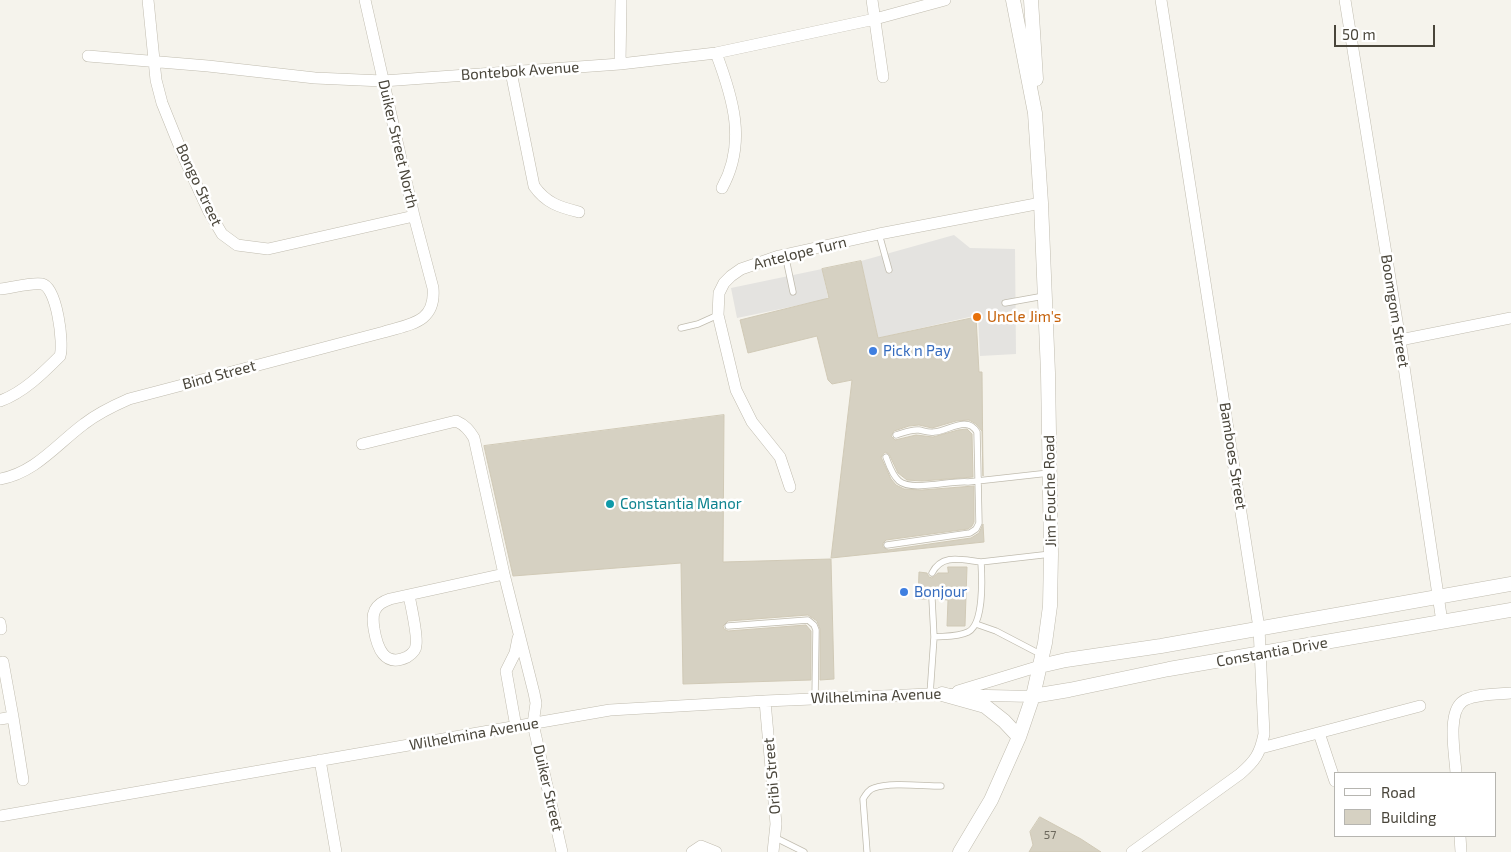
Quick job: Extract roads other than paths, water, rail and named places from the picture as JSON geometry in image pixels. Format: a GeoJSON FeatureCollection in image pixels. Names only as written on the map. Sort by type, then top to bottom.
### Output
{"type":"FeatureCollection","features":[{"type":"Feature","properties":{"kind":"street","name":"Bongo Street"},"geometry":{"type":"LineString","coordinates":[[148,0],[156,80],[162,103],[209,212],[222,234],[236,245],[268,249],[414,216]]}},
{"type":"Feature","properties":{"kind":"street","name":"Duiker Street North"},"geometry":{"type":"LineString","coordinates":[[365,0],[414,216],[433,288]]}},
{"type":"Feature","properties":{"kind":"street"},"geometry":{"type":"LineString","coordinates":[[620,64],[621,0]]}},
{"type":"Feature","properties":{"kind":"street"},"geometry":{"type":"LineString","coordinates":[[872,0],[883,77]]}},
{"type":"Feature","properties":{"kind":"street","name":"Bontebok Avenue"},"geometry":{"type":"LineString","coordinates":[[88,56],[315,78],[383,81],[620,64],[716,53],[875,19],[945,0]]}},
{"type":"Feature","properties":{"kind":"street","name":"Jim Fouche Road"},"geometry":{"type":"LineString","coordinates":[[1014,0],[1035,113]]}},
{"type":"Feature","properties":{"kind":"street","name":"Jim Fouche Road"},"geometry":{"type":"LineString","coordinates":[[960,852],[991,800],[1020,737],[1033,696],[1050,606],[1051,554],[1044,296],[1031,0]]}},
{"type":"Feature","properties":{"kind":"street","name":"Bamboes Street"},"geometry":{"type":"LineString","coordinates":[[1132,852],[1253,763],[1261,748],[1264,734],[1258,628],[1162,0]]}},
{"type":"Feature","properties":{"kind":"street","name":"Boomgom Street"},"geometry":{"type":"LineString","coordinates":[[1345,0],[1400,340],[1442,622]]}},
{"type":"Feature","properties":{"kind":"street"},"geometry":{"type":"LineString","coordinates":[[716,53],[726,80],[736,130],[735,152],[730,173],[722,188]]}},
{"type":"Feature","properties":{"kind":"street"},"geometry":{"type":"LineString","coordinates":[[512,72],[534,186],[541,196],[561,208],[579,212]]}},
{"type":"Feature","properties":{"kind":"street","name":"Antelope Turn"},"geometry":{"type":"LineString","coordinates":[[790,487],[780,457],[752,422],[736,390],[718,315],[718,293],[724,283],[731,276],[751,265],[785,254],[1041,203]]}},
{"type":"Feature","properties":{"kind":"street"},"geometry":{"type":"LineString","coordinates":[[0,289],[42,284],[49,288],[54,298],[62,340],[60,356],[22,390],[0,401]]}},
{"type":"Feature","properties":{"kind":"street","name":"Bind Street"},"geometry":{"type":"LineString","coordinates":[[0,479],[9,478],[27,470],[104,410],[129,399],[419,321],[431,309],[434,298],[433,288]]}},
{"type":"Feature","properties":{"kind":"street"},"geometry":{"type":"LineString","coordinates":[[1400,340],[1511,318]]}},
{"type":"Feature","properties":{"kind":"street","name":"Duiker Street"},"geometry":{"type":"LineString","coordinates":[[362,444],[456,421],[469,430],[474,438],[504,574],[536,703],[533,724],[562,852]]}},
{"type":"Feature","properties":{"kind":"street"},"geometry":{"type":"LineString","coordinates":[[409,595],[417,644],[410,655],[400,660],[393,659],[380,652],[372,618],[375,609],[383,601],[409,595],[504,574]]}},
{"type":"Feature","properties":{"kind":"street","name":"Constantia Drive"},"geometry":{"type":"LineString","coordinates":[[1041,661],[1066,660],[1161,646],[1511,584]]}},
{"type":"Feature","properties":{"kind":"street","name":"Constantia Drive"},"geometry":{"type":"LineString","coordinates":[[1033,696],[1169,668],[1511,610]]}},
{"type":"Feature","properties":{"kind":"street"},"geometry":{"type":"LineString","coordinates":[[516,727],[506,671],[515,653],[518,633]]}},
{"type":"Feature","properties":{"kind":"street","name":"Wilhelmina Avenue"},"geometry":{"type":"LineString","coordinates":[[941,694],[1041,661]]}},
{"type":"Feature","properties":{"kind":"street"},"geometry":{"type":"LineString","coordinates":[[3,662],[24,780]]}},
{"type":"Feature","properties":{"kind":"street"},"geometry":{"type":"LineString","coordinates":[[1456,772],[1453,722],[1455,710],[1462,701],[1474,697],[1511,693]]}},
{"type":"Feature","properties":{"kind":"street"},"geometry":{"type":"LineString","coordinates":[[941,694],[985,706],[1020,737]]}},
{"type":"Feature","properties":{"kind":"street","name":"Wilhelmina Avenue"},"geometry":{"type":"LineString","coordinates":[[0,816],[610,710],[815,698],[941,694],[1003,697],[1033,696]]}},
{"type":"Feature","properties":{"kind":"street","name":"Oribi Street"},"geometry":{"type":"LineString","coordinates":[[765,701],[776,824],[773,852]]}},
{"type":"Feature","properties":{"kind":"street"},"geometry":{"type":"LineString","coordinates":[[1261,748],[1420,706]]}},
{"type":"Feature","properties":{"kind":"street"},"geometry":{"type":"LineString","coordinates":[[0,719],[13,717]]}},
{"type":"Feature","properties":{"kind":"street"},"geometry":{"type":"LineString","coordinates":[[1319,733],[1334,778]]}},
{"type":"Feature","properties":{"kind":"street"},"geometry":{"type":"LineString","coordinates":[[320,760],[336,852]]}},
{"type":"Feature","properties":{"kind":"street"},"geometry":{"type":"LineString","coordinates":[[1460,837],[1461,852]]}},
{"type":"Feature","properties":{"kind":"street"},"geometry":{"type":"LineString","coordinates":[[692,852],[701,846],[716,852]]}},
{"type":"Feature","properties":{"kind":"lane"},"geometry":{"type":"LineString","coordinates":[[879,234],[890,270]]}},
{"type":"Feature","properties":{"kind":"lane"},"geometry":{"type":"LineString","coordinates":[[785,254],[793,292]]}},
{"type":"Feature","properties":{"kind":"lane"},"geometry":{"type":"LineString","coordinates":[[1005,303],[1044,296]]}},
{"type":"Feature","properties":{"kind":"lane"},"geometry":{"type":"LineString","coordinates":[[681,328],[718,315]]}},
{"type":"Feature","properties":{"kind":"lane"},"geometry":{"type":"LineString","coordinates":[[887,545],[960,536],[974,532],[979,524],[977,432],[972,426],[965,424],[932,433],[912,430],[896,435]]}},
{"type":"Feature","properties":{"kind":"lane"},"geometry":{"type":"LineString","coordinates":[[886,457],[893,475],[902,483],[937,485],[957,481],[977,481],[1049,473]]}},
{"type":"Feature","properties":{"kind":"lane"},"geometry":{"type":"LineString","coordinates":[[932,573],[937,564],[946,560],[981,562],[1051,554]]}},
{"type":"Feature","properties":{"kind":"lane"},"geometry":{"type":"LineString","coordinates":[[934,637],[955,636],[969,632],[976,624],[982,583],[981,562]]}},
{"type":"Feature","properties":{"kind":"lane"},"geometry":{"type":"LineString","coordinates":[[932,599],[934,637],[941,694]]}},
{"type":"Feature","properties":{"kind":"lane"},"geometry":{"type":"LineString","coordinates":[[728,626],[808,620],[812,622],[816,630],[815,698]]}},
{"type":"Feature","properties":{"kind":"lane"},"geometry":{"type":"LineString","coordinates":[[976,624],[996,631],[1041,661]]}},
{"type":"Feature","properties":{"kind":"lane"},"geometry":{"type":"LineString","coordinates":[[868,852],[863,799],[872,788],[886,786],[941,786]]}},
{"type":"Feature","properties":{"kind":"lane"},"geometry":{"type":"LineString","coordinates":[[774,837],[804,852]]}},
{"type":"Feature","properties":{"kind":"place","name":"Uncle Jim's"},"geometry":{"type":"Point","coordinates":[977,317]}},
{"type":"Feature","properties":{"kind":"place","name":"Pick n Pay"},"geometry":{"type":"Point","coordinates":[873,351]}},
{"type":"Feature","properties":{"kind":"place","name":"Constantia Manor"},"geometry":{"type":"Point","coordinates":[610,504]}},
{"type":"Feature","properties":{"kind":"place","name":"Bonjour"},"geometry":{"type":"Point","coordinates":[904,592]}}]}
